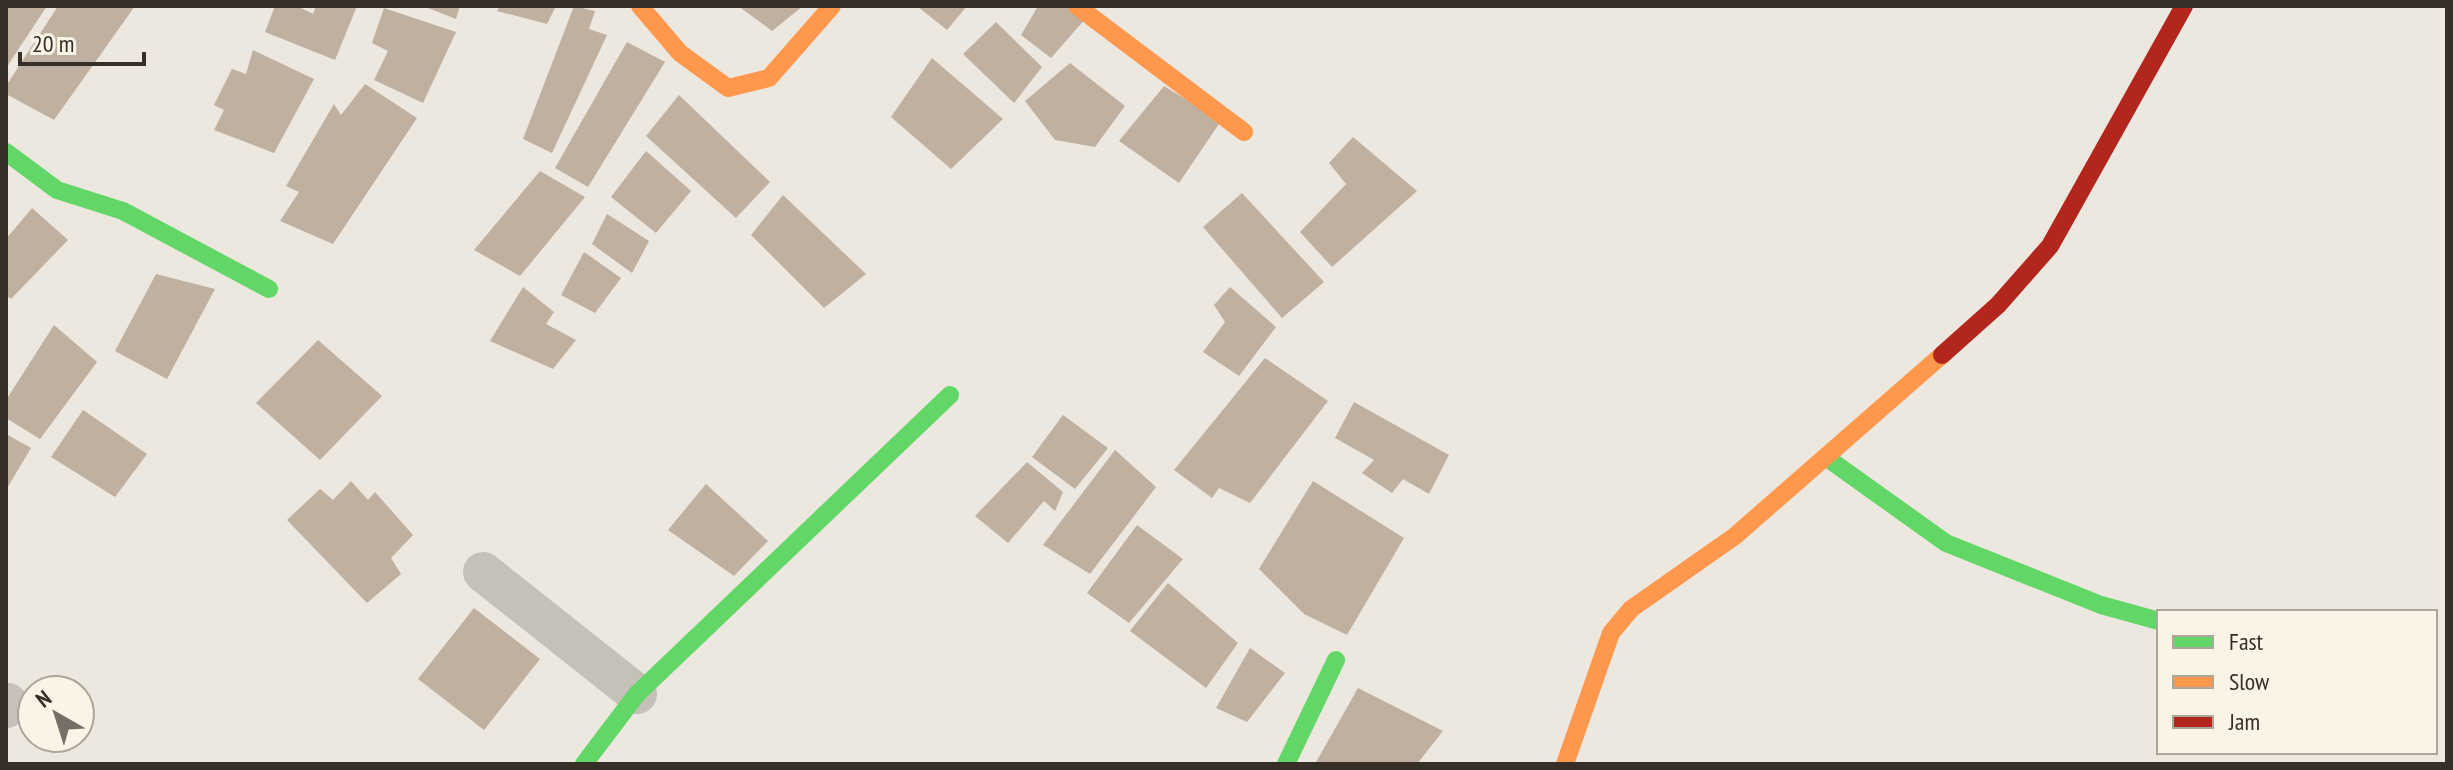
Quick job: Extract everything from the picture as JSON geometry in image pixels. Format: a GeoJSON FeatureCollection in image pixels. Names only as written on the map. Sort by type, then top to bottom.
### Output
{"type":"FeatureCollection","features":[{"type":"Feature","properties":{"kind":"street"},"geometry":{"type":"LineString","coordinates":[[640,6],[680,53],[728,88],[769,78],[832,6]]}},
{"type":"Feature","properties":{"kind":"street"},"geometry":{"type":"LineString","coordinates":[[1077,6],[1244,132]]}},
{"type":"Feature","properties":{"kind":"street"},"geometry":{"type":"LineString","coordinates":[[1565,764],[1611,633],[1631,609],[1735,536],[1827,458],[1998,305],[2050,246],[2184,6]]}},
{"type":"Feature","properties":{"kind":"street"},"geometry":{"type":"LineString","coordinates":[[6,152],[57,190],[123,211],[269,289]]}},
{"type":"Feature","properties":{"kind":"street"},"geometry":{"type":"LineString","coordinates":[[584,764],[637,694],[950,395]]}},
{"type":"Feature","properties":{"kind":"street"},"geometry":{"type":"LineString","coordinates":[[1827,458],[1946,543],[2101,605],[2157,620]]}},
{"type":"Feature","properties":{"kind":"street"},"geometry":{"type":"LineString","coordinates":[[483,572],[637,694]]}},
{"type":"Feature","properties":{"kind":"street"},"geometry":{"type":"LineString","coordinates":[[1286,764],[1336,660]]}},
{"type":"Feature","properties":{"kind":"building"},"geometry":{"type":"Polygon","coordinates":[[[6,6],[47,6],[6,68],[6,6]]]}},
{"type":"Feature","properties":{"kind":"building"},"geometry":{"type":"Polygon","coordinates":[[[58,6],[135,6],[54,120],[6,94],[6,86],[58,6]]]}},
{"type":"Feature","properties":{"kind":"building"},"geometry":{"type":"Polygon","coordinates":[[[275,6],[297,6],[313,14],[316,6],[357,6],[335,60],[265,32],[275,6]]]}},
{"type":"Feature","properties":{"kind":"building"},"geometry":{"type":"Polygon","coordinates":[[[423,6],[460,6],[456,19],[423,6]]]}},
{"type":"Feature","properties":{"kind":"building"},"geometry":{"type":"Polygon","coordinates":[[[500,6],[556,6],[547,24],[497,11],[500,6]]]}},
{"type":"Feature","properties":{"kind":"building"},"geometry":{"type":"Polygon","coordinates":[[[574,6],[595,11],[589,29],[607,35],[552,153],[523,139],[574,6]]]}},
{"type":"Feature","properties":{"kind":"building"},"geometry":{"type":"Polygon","coordinates":[[[803,6],[772,31],[741,8],[803,6]]]}},
{"type":"Feature","properties":{"kind":"building"},"geometry":{"type":"Polygon","coordinates":[[[917,6],[967,6],[947,30],[917,6]]]}},
{"type":"Feature","properties":{"kind":"building"},"geometry":{"type":"Polygon","coordinates":[[[1038,6],[1067,6],[1086,18],[1051,58],[1021,35],[1038,6]]]}},
{"type":"Feature","properties":{"kind":"building"},"geometry":{"type":"Polygon","coordinates":[[[384,8],[456,32],[423,103],[374,80],[388,51],[372,43],[384,8]]]}},
{"type":"Feature","properties":{"kind":"building"},"geometry":{"type":"Polygon","coordinates":[[[996,22],[1042,67],[1014,103],[963,54],[996,22]]]}},
{"type":"Feature","properties":{"kind":"building"},"geometry":{"type":"Polygon","coordinates":[[[627,42],[665,62],[588,187],[555,168],[627,42]]]}},
{"type":"Feature","properties":{"kind":"building"},"geometry":{"type":"Polygon","coordinates":[[[253,50],[314,79],[274,153],[214,130],[224,110],[214,105],[232,69],[246,74],[253,50]]]}},
{"type":"Feature","properties":{"kind":"building"},"geometry":{"type":"Polygon","coordinates":[[[932,58],[1003,119],[951,169],[891,117],[932,58]]]}},
{"type":"Feature","properties":{"kind":"building"},"geometry":{"type":"Polygon","coordinates":[[[1070,63],[1125,106],[1095,147],[1055,140],[1025,101],[1070,63]]]}},
{"type":"Feature","properties":{"kind":"building"},"geometry":{"type":"Polygon","coordinates":[[[365,84],[417,118],[333,244],[280,221],[299,192],[286,186],[334,104],[341,115],[365,84]]]}},
{"type":"Feature","properties":{"kind":"building"},"geometry":{"type":"Polygon","coordinates":[[[1164,86],[1221,121],[1179,183],[1119,141],[1164,86]]]}},
{"type":"Feature","properties":{"kind":"building"},"geometry":{"type":"Polygon","coordinates":[[[679,95],[770,182],[736,218],[646,136],[679,95]]]}},
{"type":"Feature","properties":{"kind":"building"},"geometry":{"type":"Polygon","coordinates":[[[1353,137],[1417,191],[1332,267],[1300,232],[1346,184],[1329,163],[1353,137]]]}},
{"type":"Feature","properties":{"kind":"building"},"geometry":{"type":"Polygon","coordinates":[[[646,151],[691,191],[656,233],[611,197],[646,151]]]}},
{"type":"Feature","properties":{"kind":"building"},"geometry":{"type":"Polygon","coordinates":[[[540,171],[585,197],[520,276],[474,250],[540,171]]]}},
{"type":"Feature","properties":{"kind":"building"},"geometry":{"type":"Polygon","coordinates":[[[1242,193],[1324,282],[1282,318],[1203,227],[1242,193]]]}},
{"type":"Feature","properties":{"kind":"building"},"geometry":{"type":"Polygon","coordinates":[[[783,195],[866,274],[824,308],[751,235],[783,195]]]}},
{"type":"Feature","properties":{"kind":"building"},"geometry":{"type":"Polygon","coordinates":[[[32,208],[68,240],[11,299],[6,295],[6,239],[32,208]]]}},
{"type":"Feature","properties":{"kind":"building"},"geometry":{"type":"Polygon","coordinates":[[[607,214],[649,241],[632,273],[592,244],[607,214]]]}},
{"type":"Feature","properties":{"kind":"building"},"geometry":{"type":"Polygon","coordinates":[[[584,252],[621,278],[595,313],[561,295],[584,252]]]}},
{"type":"Feature","properties":{"kind":"building"},"geometry":{"type":"Polygon","coordinates":[[[156,274],[215,289],[167,379],[115,351],[156,274]]]}},
{"type":"Feature","properties":{"kind":"building"},"geometry":{"type":"Polygon","coordinates":[[[523,287],[554,312],[546,324],[576,340],[553,369],[490,341],[523,287]]]}},
{"type":"Feature","properties":{"kind":"building"},"geometry":{"type":"Polygon","coordinates":[[[1230,287],[1276,327],[1239,376],[1203,352],[1225,322],[1214,305],[1230,287]]]}},
{"type":"Feature","properties":{"kind":"building"},"geometry":{"type":"Polygon","coordinates":[[[54,325],[97,362],[40,439],[6,418],[6,400],[54,325]]]}},
{"type":"Feature","properties":{"kind":"building"},"geometry":{"type":"Polygon","coordinates":[[[318,340],[382,396],[320,460],[256,403],[318,340]]]}},
{"type":"Feature","properties":{"kind":"building"},"geometry":{"type":"Polygon","coordinates":[[[1265,358],[1328,401],[1250,503],[1219,488],[1212,498],[1174,470],[1265,358]]]}},
{"type":"Feature","properties":{"kind":"building"},"geometry":{"type":"Polygon","coordinates":[[[1354,402],[1449,455],[1429,494],[1403,479],[1392,493],[1362,473],[1374,460],[1335,438],[1354,402]]]}},
{"type":"Feature","properties":{"kind":"building"},"geometry":{"type":"Polygon","coordinates":[[[83,410],[147,454],[115,497],[51,457],[83,410]]]}},
{"type":"Feature","properties":{"kind":"building"},"geometry":{"type":"Polygon","coordinates":[[[1063,415],[1108,448],[1075,489],[1032,457],[1063,415]]]}},
{"type":"Feature","properties":{"kind":"building"},"geometry":{"type":"Polygon","coordinates":[[[6,434],[31,448],[6,490],[6,434]]]}},
{"type":"Feature","properties":{"kind":"building"},"geometry":{"type":"Polygon","coordinates":[[[1115,450],[1156,487],[1090,574],[1043,545],[1115,450]]]}},
{"type":"Feature","properties":{"kind":"building"},"geometry":{"type":"Polygon","coordinates":[[[1027,462],[1063,492],[1055,511],[1044,501],[1008,543],[975,516],[1027,462]]]}},
{"type":"Feature","properties":{"kind":"building"},"geometry":{"type":"Polygon","coordinates":[[[351,481],[368,500],[375,492],[413,535],[391,558],[401,574],[367,603],[287,520],[320,489],[333,500],[351,481]]]}},
{"type":"Feature","properties":{"kind":"building"},"geometry":{"type":"Polygon","coordinates":[[[1313,481],[1404,538],[1347,635],[1304,614],[1259,569],[1313,481]]]}},
{"type":"Feature","properties":{"kind":"building"},"geometry":{"type":"Polygon","coordinates":[[[706,484],[768,541],[734,576],[668,530],[706,484]]]}},
{"type":"Feature","properties":{"kind":"building"},"geometry":{"type":"Polygon","coordinates":[[[1137,525],[1183,559],[1129,623],[1087,593],[1137,525]]]}},
{"type":"Feature","properties":{"kind":"building"},"geometry":{"type":"Polygon","coordinates":[[[1168,583],[1238,643],[1206,688],[1130,631],[1168,583]]]}},
{"type":"Feature","properties":{"kind":"building"},"geometry":{"type":"Polygon","coordinates":[[[474,608],[540,659],[484,730],[418,679],[474,608]]]}},
{"type":"Feature","properties":{"kind":"building"},"geometry":{"type":"Polygon","coordinates":[[[1250,648],[1285,673],[1247,722],[1216,708],[1250,648]]]}},
{"type":"Feature","properties":{"kind":"building"},"geometry":{"type":"Polygon","coordinates":[[[1358,688],[1443,731],[1417,764],[1315,764],[1358,688]]]}},
{"type":"Feature","properties":{"kind":"traffic: fast"},"geometry":{"type":"LineString","coordinates":[[6,152],[57,190],[123,211],[269,289]]}},
{"type":"Feature","properties":{"kind":"traffic: fast"},"geometry":{"type":"LineString","coordinates":[[584,764],[637,694],[950,395]]}},
{"type":"Feature","properties":{"kind":"traffic: fast"},"geometry":{"type":"LineString","coordinates":[[1827,458],[1946,543],[2101,605],[2157,620]]}},
{"type":"Feature","properties":{"kind":"traffic: fast"},"geometry":{"type":"LineString","coordinates":[[1286,764],[1336,660]]}},
{"type":"Feature","properties":{"kind":"traffic: slow"},"geometry":{"type":"LineString","coordinates":[[640,6],[680,53],[728,88],[769,78],[832,6]]}},
{"type":"Feature","properties":{"kind":"traffic: slow"},"geometry":{"type":"LineString","coordinates":[[1077,6],[1244,132]]}},
{"type":"Feature","properties":{"kind":"traffic: slow"},"geometry":{"type":"LineString","coordinates":[[1565,764],[1611,633],[1631,609],[1735,536],[1942,355]]}},
{"type":"Feature","properties":{"kind":"traffic: jam"},"geometry":{"type":"LineString","coordinates":[[1942,355],[1998,305],[2050,246],[2184,6]]}}]}
